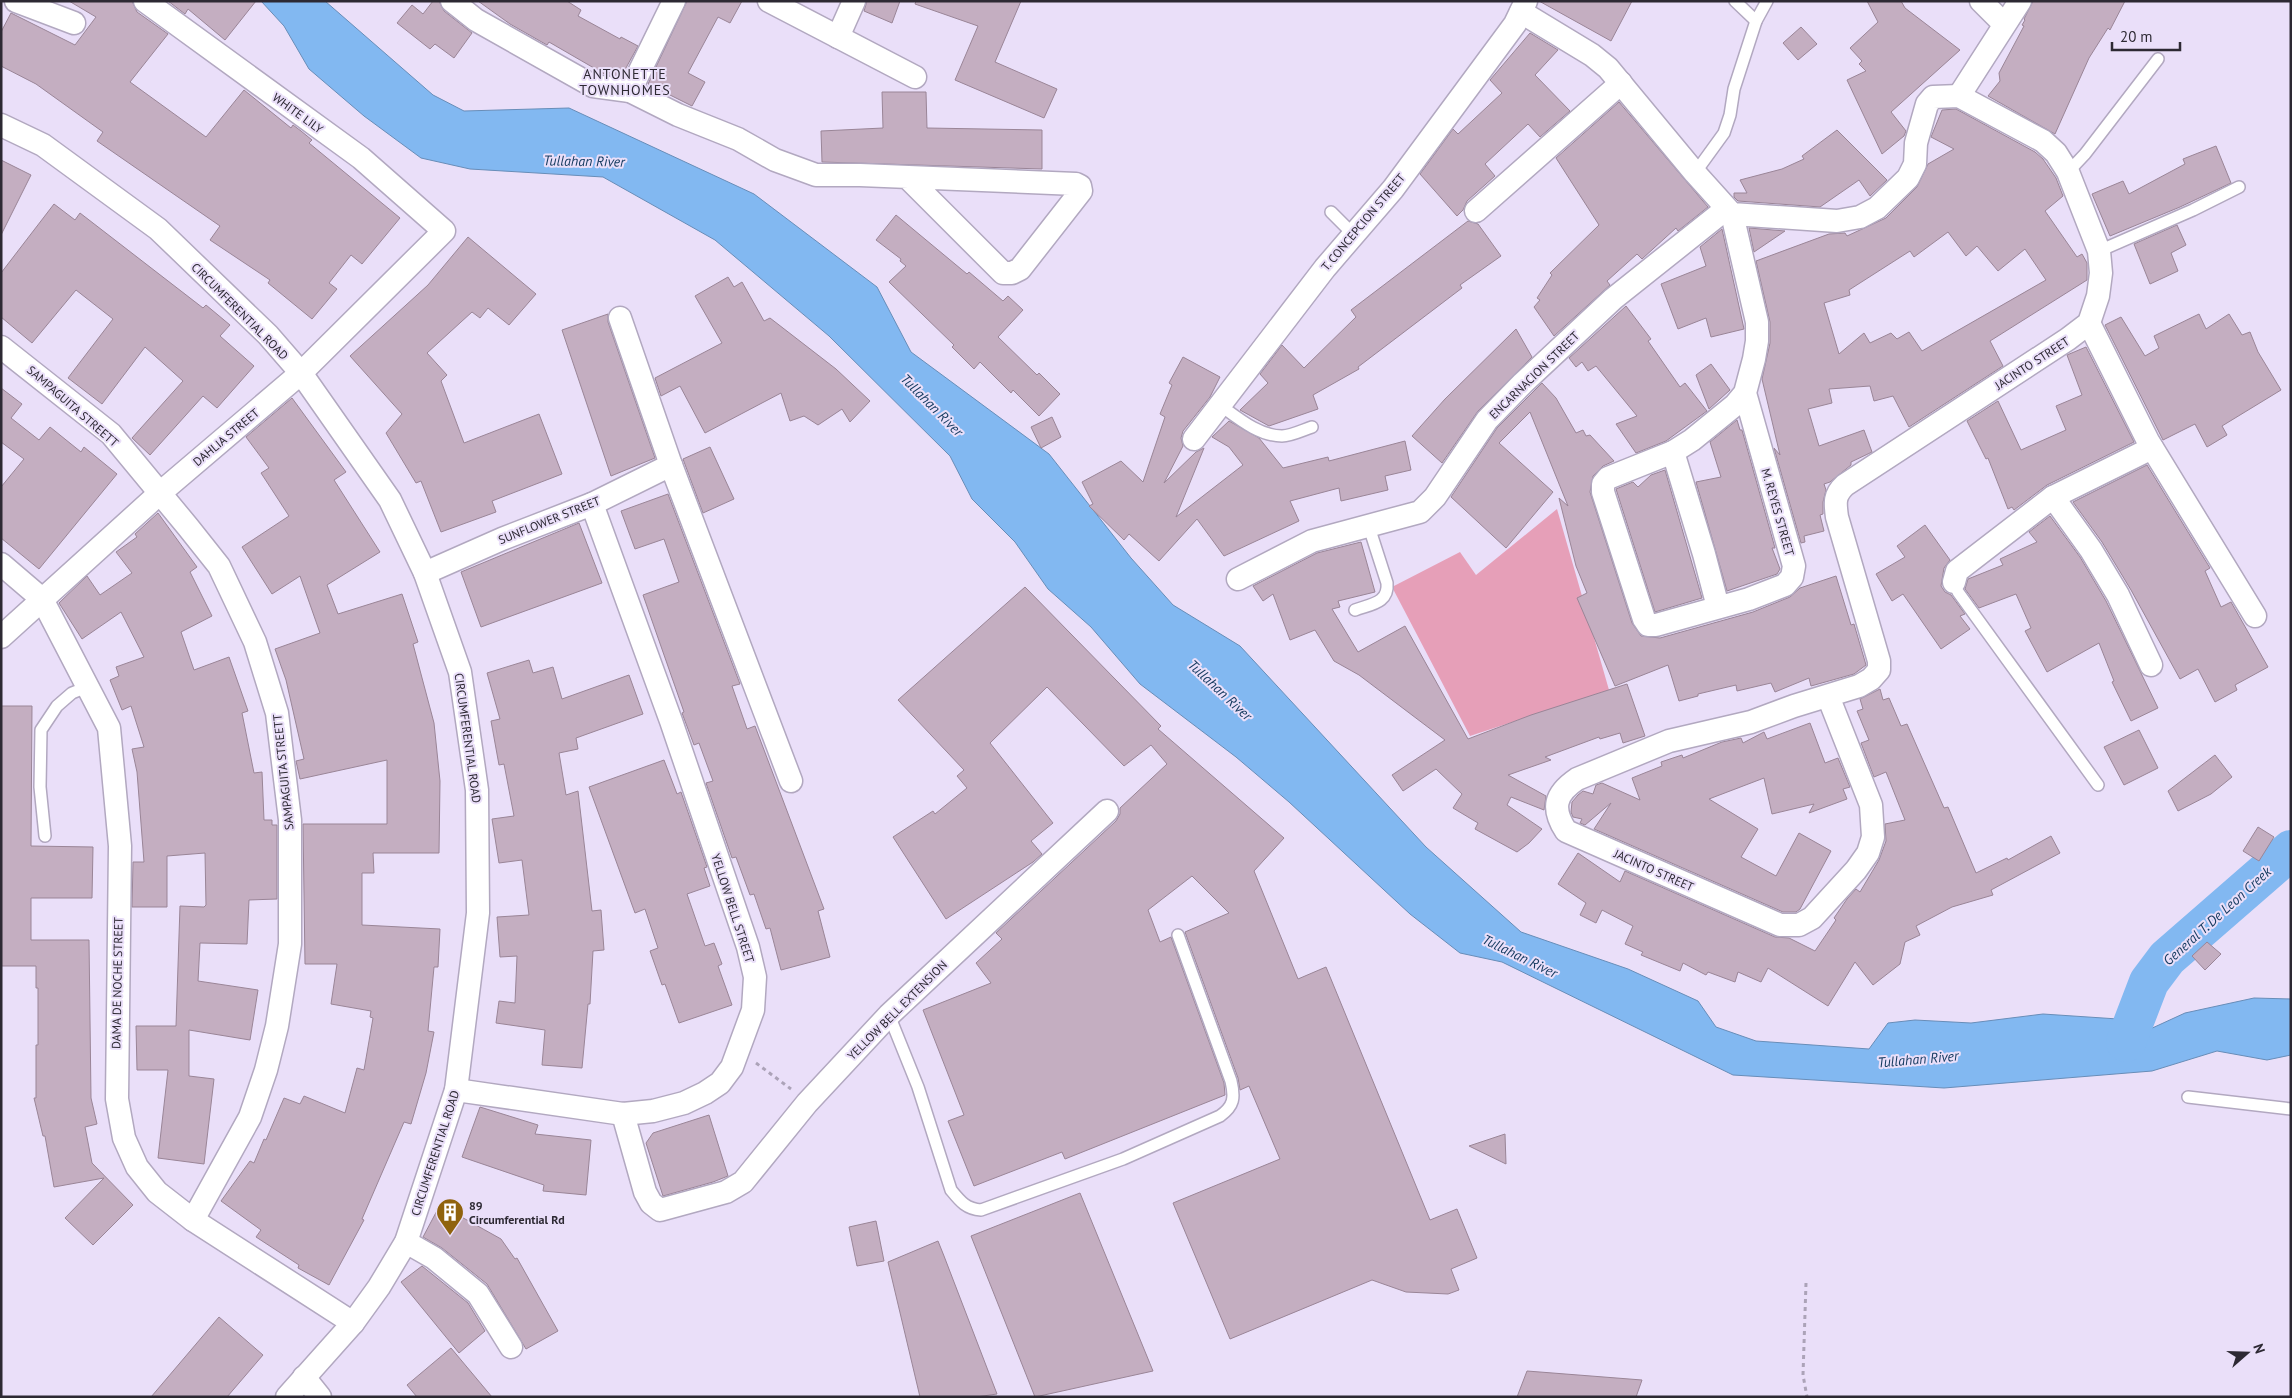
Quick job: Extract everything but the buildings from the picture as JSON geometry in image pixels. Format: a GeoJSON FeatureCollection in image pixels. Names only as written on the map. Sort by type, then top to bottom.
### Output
{"type":"FeatureCollection","features":[{"type":"Feature","properties":{"kind":"street"},"geometry":{"type":"LineString","coordinates":[[16,1],[74,23]]}},
{"type":"Feature","properties":{"kind":"street","name":"WHITE LILY"},"geometry":{"type":"LineString","coordinates":[[145,1],[361,158],[444,231]]}},
{"type":"Feature","properties":{"kind":"street"},"geometry":{"type":"LineString","coordinates":[[452,1],[476,20],[593,86],[630,91],[678,115],[738,139],[775,160],[816,176],[907,177],[1076,184],[1080,186],[1080,191],[1020,269],[1012,273],[1004,273],[907,177]]}},
{"type":"Feature","properties":{"kind":"street"},"geometry":{"type":"LineString","coordinates":[[630,91],[674,1]]}},
{"type":"Feature","properties":{"kind":"street"},"geometry":{"type":"LineString","coordinates":[[769,1],[915,77]]}},
{"type":"Feature","properties":{"kind":"street"},"geometry":{"type":"LineString","coordinates":[[838,37],[854,1]]}},
{"type":"Feature","properties":{"kind":"street"},"geometry":{"type":"LineString","coordinates":[[1981,1],[2004,24]]}},
{"type":"Feature","properties":{"kind":"street"},"geometry":{"type":"LineString","coordinates":[[1959,96],[2020,1]]}},
{"type":"Feature","properties":{"kind":"street"},"geometry":{"type":"LineString","coordinates":[[1523,7],[1608,68],[1729,211],[1757,322],[1757,341],[1754,359],[1745,393],[1736,405],[1692,440],[1673,452],[1718,607]]}},
{"type":"Feature","properties":{"kind":"street","name":"T. CONCEPCION STREET"},"geometry":{"type":"LineString","coordinates":[[1194,439],[1325,268],[1393,189],[1515,24],[1523,7]]}},
{"type":"Feature","properties":{"kind":"street"},"geometry":{"type":"LineString","coordinates":[[1476,211],[1621,83]]}},
{"type":"Feature","properties":{"kind":"street"},"geometry":{"type":"LineString","coordinates":[[1729,211],[1837,221],[1860,217],[1877,208],[1908,178],[1915,164],[1916,143],[1927,104],[1933,97],[1959,96],[2043,140],[2056,153],[2068,172],[2099,251],[2101,273],[2098,296],[2089,323],[2152,448],[2255,616]]}},
{"type":"Feature","properties":{"kind":"street","name":"CIRCUMFERENTIAL ROAD"},"geometry":{"type":"LineString","coordinates":[[1,125],[43,145],[158,229],[268,335],[301,373],[390,500],[425,573],[460,672],[477,790],[478,913],[456,1090],[406,1242],[379,1287],[353,1323],[287,1397]]}},
{"type":"Feature","properties":{"kind":"street","name":"ENCARNACION STREET"},"geometry":{"type":"LineString","coordinates":[[1238,579],[1312,541],[1420,512],[1429,505],[1487,420],[1517,389],[1614,299],[1729,211]]}},
{"type":"Feature","properties":{"kind":"street","name":"DAHLIA STREET"},"geometry":{"type":"LineString","coordinates":[[1,637],[160,493],[301,373],[444,231]]}},
{"type":"Feature","properties":{"kind":"street"},"geometry":{"type":"LineString","coordinates":[[620,318],[671,465],[791,781]]}},
{"type":"Feature","properties":{"kind":"street","name":"JACINTO STREET"},"geometry":{"type":"LineString","coordinates":[[1828,696],[1871,805],[1873,837],[1868,853],[1856,870],[1812,918],[1799,925],[1780,925],[1575,835],[1566,831],[1558,818],[1557,799],[1565,787],[1577,779],[1669,741],[1751,722],[1828,696],[1859,686],[1871,680],[1879,670],[1879,661],[1837,517],[1835,503],[1837,493],[1845,485],[2068,339],[2089,323]]}},
{"type":"Feature","properties":{"kind":"street","name":"SAMPAGUITA STREETT"},"geometry":{"type":"LineString","coordinates":[[1,347],[111,434],[219,566],[255,642],[277,713],[290,820],[290,944],[277,1026],[266,1070],[250,1117],[193,1220]]}},
{"type":"Feature","properties":{"kind":"street","name":"M. REYES STREET"},"geometry":{"type":"LineString","coordinates":[[1673,452],[1608,478],[1603,484],[1603,492],[1644,619],[1648,625],[1656,626],[1749,599],[1785,585],[1792,577],[1794,566],[1745,393]]}},
{"type":"Feature","properties":{"kind":"street"},"geometry":{"type":"LineString","coordinates":[[1954,582],[1957,571],[2053,497],[2152,448]]}},
{"type":"Feature","properties":{"kind":"street","name":"SUNFLOWER STREET"},"geometry":{"type":"LineString","coordinates":[[425,573],[502,539],[592,504],[671,465]]}},
{"type":"Feature","properties":{"kind":"street"},"geometry":{"type":"LineString","coordinates":[[2053,497],[2091,550],[2118,595],[2151,665]]}},
{"type":"Feature","properties":{"kind":"street","name":"YELLOW BELL STREET"},"geometry":{"type":"LineString","coordinates":[[456,1090],[624,1114],[653,1111],[684,1103],[720,1083],[732,1067],[740,1051],[753,1010],[754,977],[748,947],[592,504]]}},
{"type":"Feature","properties":{"kind":"street","name":"DAMA DE NOCHE STREET"},"geometry":{"type":"LineString","coordinates":[[1,564],[42,599],[109,728],[120,846],[117,1099],[124,1138],[137,1167],[157,1192],[193,1220],[353,1323]]}},
{"type":"Feature","properties":{"kind":"street","name":"YELLOW BELL EXTENSION"},"geometry":{"type":"LineString","coordinates":[[624,1114],[645,1192],[651,1203],[660,1210],[726,1192],[743,1182],[807,1103],[889,1015],[1107,812]]}},
{"type":"Feature","properties":{"kind":"street"},"geometry":{"type":"LineString","coordinates":[[406,1242],[434,1258],[478,1294],[511,1347]]}},
{"type":"Feature","properties":{"kind":"street"},"geometry":{"type":"LineString","coordinates":[[304,1377],[320,1397]]}},
{"type":"Feature","properties":{"kind":"lane"},"geometry":{"type":"LineString","coordinates":[[1735,1],[1756,21]]}},
{"type":"Feature","properties":{"kind":"lane"},"geometry":{"type":"LineString","coordinates":[[1695,173],[1724,133],[1730,115],[1734,89],[1756,21],[1767,1]]}},
{"type":"Feature","properties":{"kind":"lane"},"geometry":{"type":"LineString","coordinates":[[2068,172],[2086,154],[2158,59]]}},
{"type":"Feature","properties":{"kind":"lane"},"geometry":{"type":"LineString","coordinates":[[2099,251],[2193,210],[2239,187]]}},
{"type":"Feature","properties":{"kind":"lane"},"geometry":{"type":"LineString","coordinates":[[1331,212],[1354,234]]}},
{"type":"Feature","properties":{"kind":"lane"},"geometry":{"type":"LineString","coordinates":[[1220,405],[1246,424],[1268,433],[1282,436],[1312,427]]}},
{"type":"Feature","properties":{"kind":"lane"},"geometry":{"type":"LineString","coordinates":[[1355,610],[1382,600],[1388,592],[1387,583],[1369,527]]}},
{"type":"Feature","properties":{"kind":"lane"},"geometry":{"type":"LineString","coordinates":[[1954,582],[1958,592],[2098,785]]}},
{"type":"Feature","properties":{"kind":"lane"},"geometry":{"type":"LineString","coordinates":[[45,836],[40,787],[41,730],[57,706],[72,693],[87,687]]}},
{"type":"Feature","properties":{"kind":"lane"},"geometry":{"type":"LineString","coordinates":[[889,1015],[918,1087],[951,1190],[960,1202],[970,1210],[980,1210],[1123,1159],[1220,1116],[1230,1109],[1234,1095],[1231,1081],[1178,935]]}},
{"type":"Feature","properties":{"kind":"lane"},"geometry":{"type":"LineString","coordinates":[[2188,1097],[2291,1109]]}},
{"type":"Feature","properties":{"kind":"path"},"geometry":{"type":"LineString","coordinates":[[740,1051],[780,1080],[807,1103]]}},
{"type":"Feature","properties":{"kind":"path"},"geometry":{"type":"LineString","coordinates":[[1806,1283],[1803,1375],[1807,1397]]}},
{"type":"Feature","properties":{"kind":"shaded area"},"geometry":{"type":"Polygon","coordinates":[[[1557,509],[1609,690],[1470,736],[1392,587],[1460,552],[1476,575],[1557,509]]]}},
{"type":"Feature","properties":{"kind":"water","name":"Tullahan River"},"geometry":{"type":"Polygon","coordinates":[[[261,1],[325,1],[433,95],[464,111],[569,108],[754,194],[877,287],[911,352],[1049,454],[1131,558],[1173,605],[1240,646],[1426,847],[1521,932],[1628,969],[1698,1001],[1716,1027],[1756,1041],[1869,1049],[1888,1023],[1915,1020],[1971,1023],[2043,1014],[2133,1020],[2148,1030],[2185,1013],[2254,998],[2291,999],[2291,1055],[2267,1060],[2217,1051],[2152,1071],[1944,1088],[1733,1075],[1502,962],[1460,953],[1410,914],[1289,802],[1236,757],[1140,684],[1091,627],[1048,589],[1015,542],[972,499],[950,456],[829,336],[715,240],[603,177],[470,169],[421,158],[364,116],[309,69],[284,26],[261,1]]]}},
{"type":"Feature","properties":{"kind":"waterway","name":"General T. De Leon Creek"},"geometry":{"type":"LineString","coordinates":[[2126,1042],[2149,982],[2167,958],[2291,850]]}},
{"type":"Feature","properties":{"kind":"place","name":"89 Circumferential Rd"},"geometry":{"type":"Point","coordinates":[450,1236]}},
{"type":"Feature","properties":{"kind":"district","name":"ANTONETTE TOWNHOMES"},"geometry":{"type":"Point","coordinates":[625,82]}}]}
